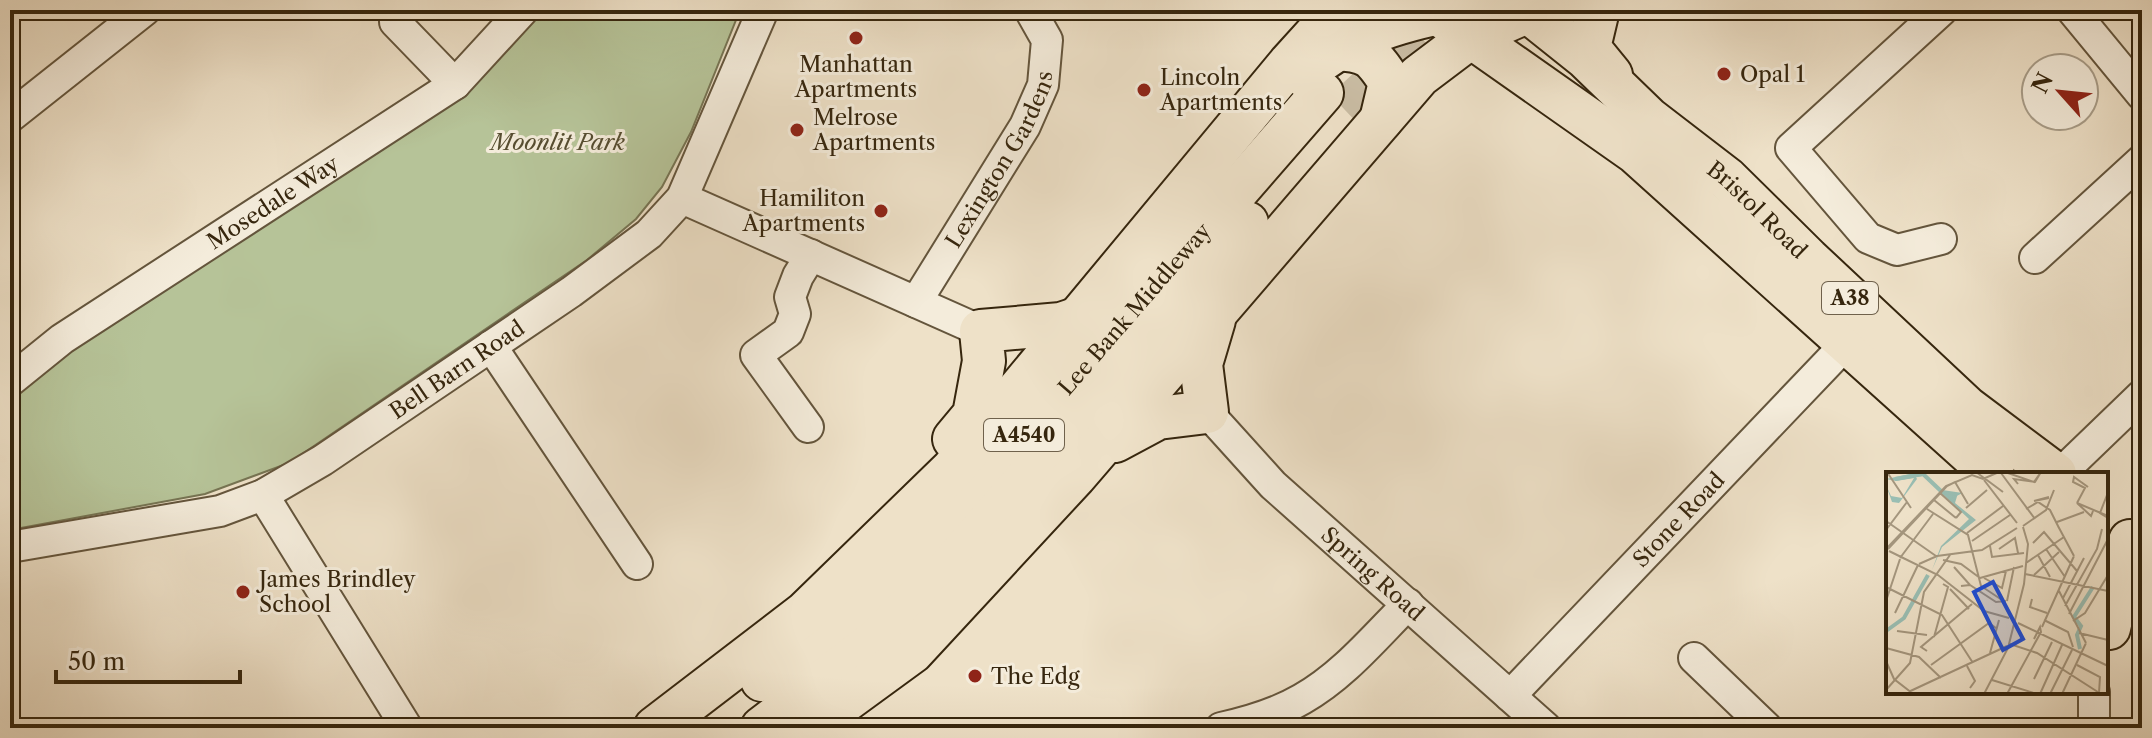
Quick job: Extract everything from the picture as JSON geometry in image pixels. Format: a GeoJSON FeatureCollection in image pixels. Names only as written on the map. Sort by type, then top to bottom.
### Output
{"type":"FeatureCollection","features":[{"type":"Feature","properties":{"kind":"highway"},"geometry":{"type":"LineString","coordinates":[[1290,63],[1301,23],[1300,10]]}},
{"type":"Feature","properties":{"kind":"highway"},"geometry":{"type":"LineString","coordinates":[[1598,10],[1589,48],[1649,119]]}},
{"type":"Feature","properties":{"kind":"highway"},"geometry":{"type":"LineString","coordinates":[[655,728],[805,613],[953,469],[1290,63],[1338,29],[1385,27],[1456,15],[1528,11]]}},
{"type":"Feature","properties":{"kind":"highway","name":"Bristol Road"},"geometry":{"type":"LineString","coordinates":[[1528,11],[1585,57],[1649,119],[1727,179],[1967,408],[2054,472]]}},
{"type":"Feature","properties":{"kind":"highway"},"geometry":{"type":"LineString","coordinates":[[1349,108],[1419,76],[1456,15]]}},
{"type":"Feature","properties":{"kind":"highway","name":"Bristol Road"},"geometry":{"type":"LineString","coordinates":[[1456,15],[1635,152],[1991,472]]}},
{"type":"Feature","properties":{"kind":"highway"},"geometry":{"type":"LineString","coordinates":[[804,728],[912,652],[1097,451],[1217,311],[1349,108],[1390,82],[1374,58],[1351,50],[1338,29]]}},
{"type":"Feature","properties":{"kind":"highway"},"geometry":{"type":"LineString","coordinates":[[1216,154],[1322,58],[1338,29]]}},
{"type":"Feature","properties":{"kind":"highway","name":"Lee Bank Middleway"},"geometry":{"type":"LineString","coordinates":[[682,728],[713,713],[846,622],[942,530],[1349,108]]}},
{"type":"Feature","properties":{"kind":"highway","name":"Lee Bank Middleway"},"geometry":{"type":"LineString","coordinates":[[762,728],[874,642],[951,566],[1349,108]]}},
{"type":"Feature","properties":{"kind":"highway"},"geometry":{"type":"LineString","coordinates":[[1097,451],[1158,418],[1207,412],[1201,364],[1217,311]]}},
{"type":"Feature","properties":{"kind":"highway"},"geometry":{"type":"LineString","coordinates":[[805,613],[974,415],[984,361],[981,331],[1061,324],[1079,318]]}},
{"type":"Feature","properties":{"kind":"highway"},"geometry":{"type":"LineString","coordinates":[[2120,609],[2126,538]]}},
{"type":"Feature","properties":{"kind":"street"},"geometry":{"type":"LineString","coordinates":[[10,117],[145,10]]}},
{"type":"Feature","properties":{"kind":"street","name":"Mosedale Way"},"geometry":{"type":"LineString","coordinates":[[10,381],[62,339],[455,84],[523,10]]}},
{"type":"Feature","properties":{"kind":"street","name":"Bell Barn Road"},"geometry":{"type":"LineString","coordinates":[[10,547],[220,511],[263,495],[323,460],[649,234],[682,198],[763,10]]}},
{"type":"Feature","properties":{"kind":"street","name":"Lexington Gardens"},"geometry":{"type":"LineString","coordinates":[[916,302],[1025,126],[1043,85],[1047,40],[1030,10]]}},
{"type":"Feature","properties":{"kind":"street"},"geometry":{"type":"LineString","coordinates":[[1941,239],[1897,250],[1868,238],[1791,148],[1942,10]]}},
{"type":"Feature","properties":{"kind":"street"},"geometry":{"type":"LineString","coordinates":[[2072,10],[2142,95]]}},
{"type":"Feature","properties":{"kind":"street"},"geometry":{"type":"LineString","coordinates":[[395,22],[455,84]]}},
{"type":"Feature","properties":{"kind":"street"},"geometry":{"type":"LineString","coordinates":[[2035,258],[2142,160]]}},
{"type":"Feature","properties":{"kind":"street"},"geometry":{"type":"LineString","coordinates":[[682,198],[981,331]]}},
{"type":"Feature","properties":{"kind":"street"},"geometry":{"type":"LineString","coordinates":[[808,427],[756,355],[788,332],[795,314],[790,297],[811,255]]}},
{"type":"Feature","properties":{"kind":"street","name":"Stone Road"},"geometry":{"type":"LineString","coordinates":[[1510,696],[1846,344]]}},
{"type":"Feature","properties":{"kind":"street"},"geometry":{"type":"LineString","coordinates":[[491,346],[637,564]]}},
{"type":"Feature","properties":{"kind":"street"},"geometry":{"type":"LineString","coordinates":[[2059,472],[2142,395]]}},
{"type":"Feature","properties":{"kind":"street","name":"Spring Road"},"geometry":{"type":"LineString","coordinates":[[1207,412],[1273,485],[1546,728]]}},
{"type":"Feature","properties":{"kind":"street"},"geometry":{"type":"LineString","coordinates":[[263,495],[407,728]]}},
{"type":"Feature","properties":{"kind":"street"},"geometry":{"type":"LineString","coordinates":[[1221,728],[1301,700],[1358,655],[1408,604]]}},
{"type":"Feature","properties":{"kind":"street"},"geometry":{"type":"LineString","coordinates":[[1694,658],[1767,728]]}},
{"type":"Feature","properties":{"kind":"street"},"geometry":{"type":"LineString","coordinates":[[2094,694],[2094,728]]}},
{"type":"Feature","properties":{"kind":"green space","name":"Moonlit Park"},"geometry":{"type":"Polygon","coordinates":[[[532,10],[740,10],[691,132],[662,187],[636,219],[587,260],[289,463],[205,494],[10,530],[10,395],[532,10]]]}},
{"type":"Feature","properties":{"kind":"tunnel"},"geometry":{"type":"LineString","coordinates":[[1345,110],[1451,10]]}},
{"type":"Feature","properties":{"kind":"place","name":"Manhattan Apartments"},"geometry":{"type":"Point","coordinates":[856,38]}},
{"type":"Feature","properties":{"kind":"place","name":"Opal 1"},"geometry":{"type":"Point","coordinates":[1724,74]}},
{"type":"Feature","properties":{"kind":"place","name":"Lincoln Apartments"},"geometry":{"type":"Point","coordinates":[1144,90]}},
{"type":"Feature","properties":{"kind":"place","name":"Melrose Apartments"},"geometry":{"type":"Point","coordinates":[797,130]}},
{"type":"Feature","properties":{"kind":"place","name":"Hamiliton Apartments"},"geometry":{"type":"Point","coordinates":[881,211]}},
{"type":"Feature","properties":{"kind":"place","name":"James Brindley School"},"geometry":{"type":"Point","coordinates":[243,592]}},
{"type":"Feature","properties":{"kind":"place","name":"The Edg"},"geometry":{"type":"Point","coordinates":[975,676]}}]}
